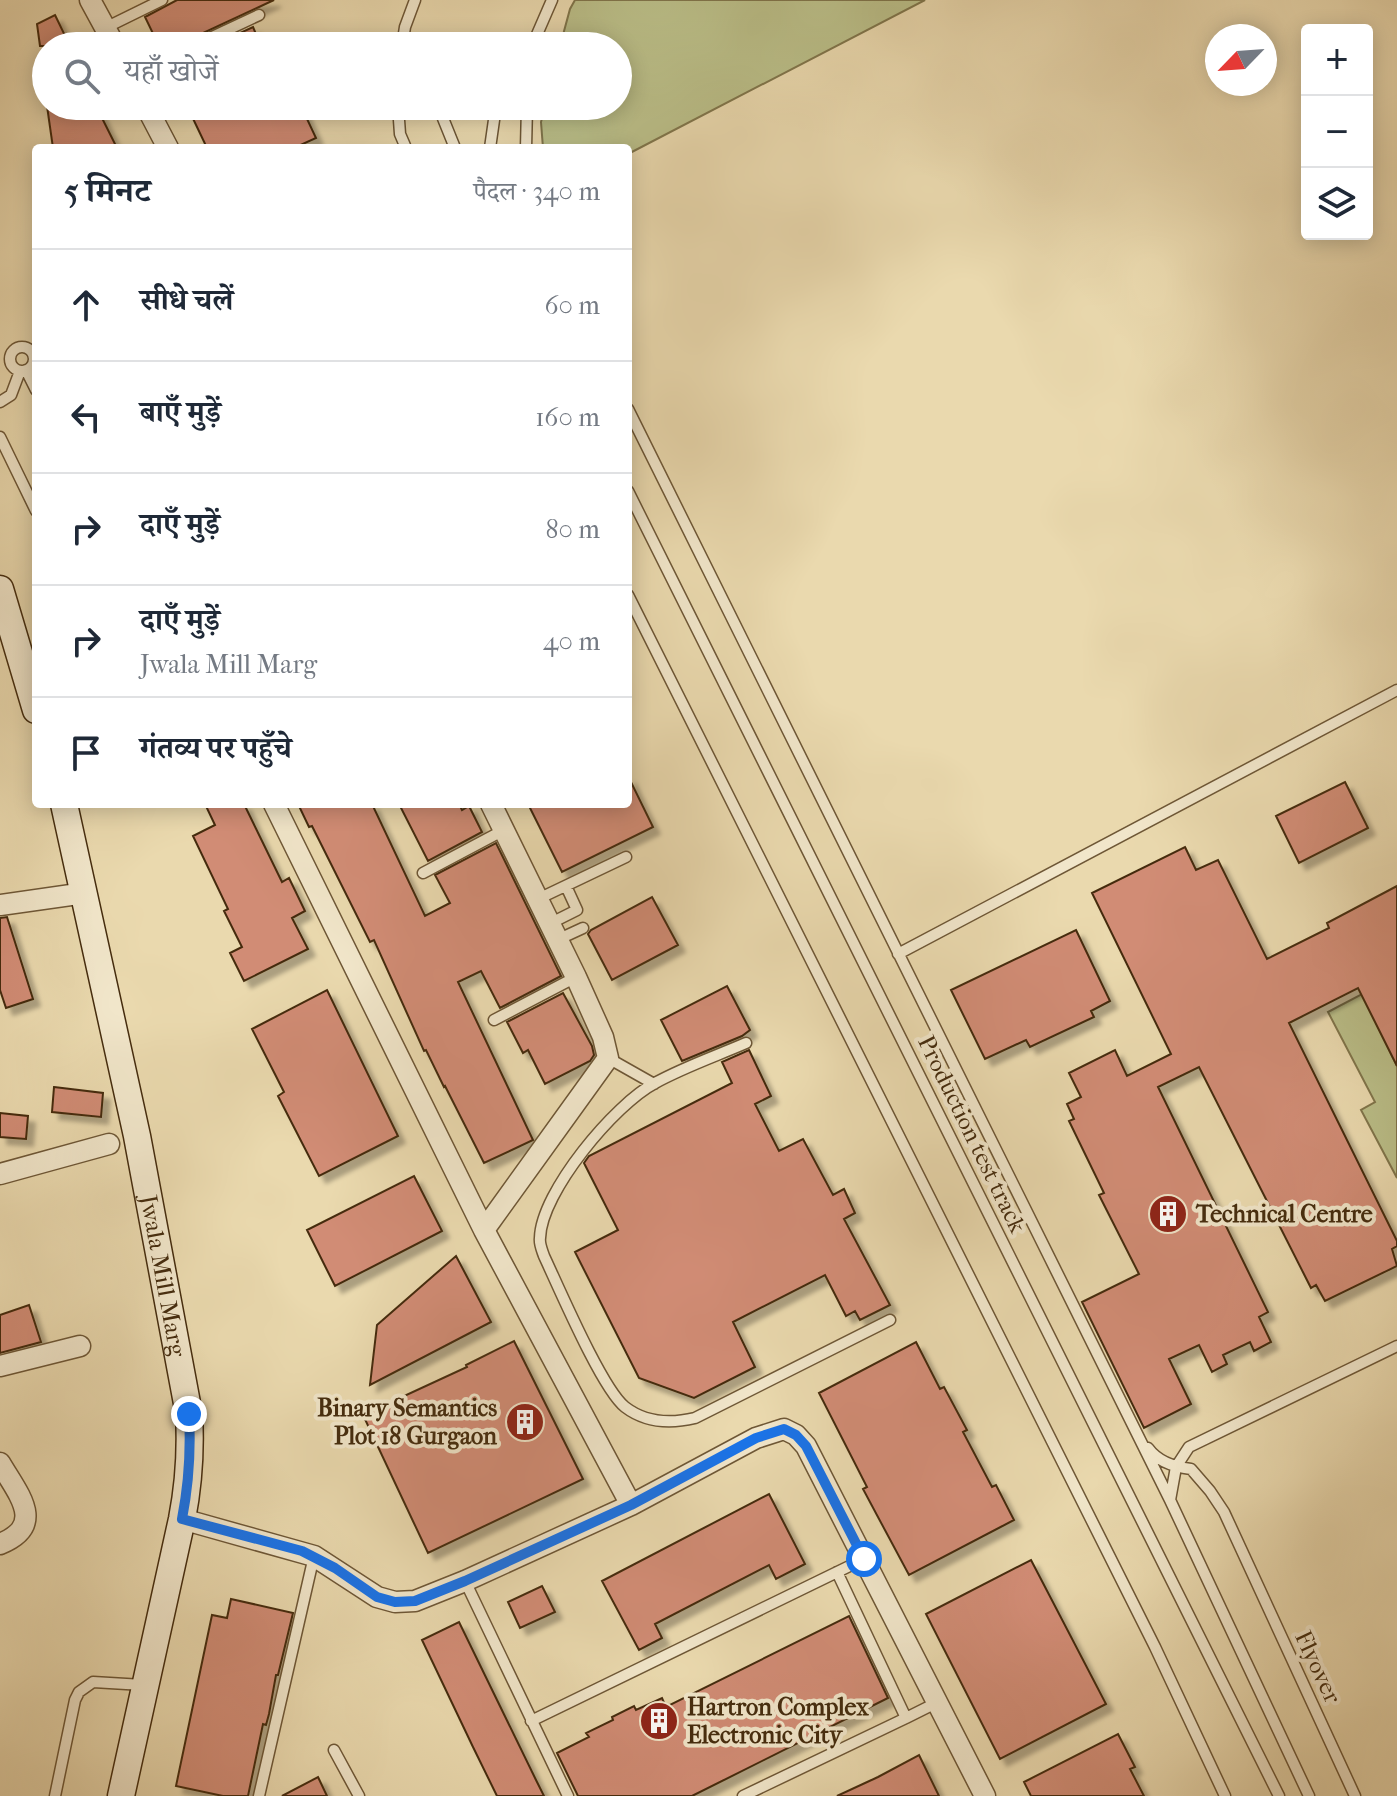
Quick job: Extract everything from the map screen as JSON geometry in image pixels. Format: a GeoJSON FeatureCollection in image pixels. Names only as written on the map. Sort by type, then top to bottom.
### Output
{"type":"FeatureCollection","features":[{"type":"Feature","properties":{"kind":"street"},"geometry":{"type":"LineString","coordinates":[[90,0],[107,32]]}},
{"type":"Feature","properties":{"kind":"street"},"geometry":{"type":"LineString","coordinates":[[159,120],[167,144]]}},
{"type":"Feature","properties":{"kind":"street"},"geometry":{"type":"LineString","coordinates":[[0,589],[32,697]]}},
{"type":"Feature","properties":{"kind":"street","name":"Jwala Mill Marg"},"geometry":{"type":"LineString","coordinates":[[65,808],[137,1136],[189,1414],[191,1449],[190,1479],[182,1519],[121,1796]]}},
{"type":"Feature","properties":{"kind":"street"},"geometry":{"type":"LineString","coordinates":[[276,808],[484,1230],[631,1505]]}},
{"type":"Feature","properties":{"kind":"street"},"geometry":{"type":"LineString","coordinates":[[484,1230],[608,1058],[603,1037],[504,830],[498,808]]}},
{"type":"Feature","properties":{"kind":"street"},"geometry":{"type":"LineString","coordinates":[[0,905],[85,893]]}},
{"type":"Feature","properties":{"kind":"street"},"geometry":{"type":"LineString","coordinates":[[0,1174],[109,1144]]}},
{"type":"Feature","properties":{"kind":"street"},"geometry":{"type":"LineString","coordinates":[[0,1366],[80,1346]]}},
{"type":"Feature","properties":{"kind":"street"},"geometry":{"type":"LineString","coordinates":[[182,1519],[314,1556],[377,1597],[395,1602],[415,1601],[631,1505],[756,1438],[784,1429],[796,1435],[806,1446],[985,1796]]}},
{"type":"Feature","properties":{"kind":"street"},"geometry":{"type":"LineString","coordinates":[[0,1463],[26,1512],[26,1525],[19,1534],[0,1544]]}},
{"type":"Feature","properties":{"kind":"lane"},"geometry":{"type":"LineString","coordinates":[[117,32],[162,0]]}},
{"type":"Feature","properties":{"kind":"lane"},"geometry":{"type":"LineString","coordinates":[[404,32],[415,0]]}},
{"type":"Feature","properties":{"kind":"lane"},"geometry":{"type":"LineString","coordinates":[[538,32],[552,0]]}},
{"type":"Feature","properties":{"kind":"lane"},"geometry":{"type":"LineString","coordinates":[[223,32],[259,15]]}},
{"type":"Feature","properties":{"kind":"lane"},"geometry":{"type":"LineString","coordinates":[[399,120],[404,144]]}},
{"type":"Feature","properties":{"kind":"lane"},"geometry":{"type":"LineString","coordinates":[[444,120],[453,144]]}},
{"type":"Feature","properties":{"kind":"lane"},"geometry":{"type":"LineString","coordinates":[[491,144],[494,120]]}},
{"type":"Feature","properties":{"kind":"lane"},"geometry":{"type":"LineString","coordinates":[[526,144],[527,120]]}},
{"type":"Feature","properties":{"kind":"lane"},"geometry":{"type":"LineString","coordinates":[[32,347],[17,347],[5,354],[32,384]]}},
{"type":"Feature","properties":{"kind":"lane"},"geometry":{"type":"LineString","coordinates":[[0,402],[11,395],[23,371],[32,363]]}},
{"type":"Feature","properties":{"kind":"lane"},"geometry":{"type":"LineString","coordinates":[[632,417],[1170,1500],[1309,1796]]}},
{"type":"Feature","properties":{"kind":"lane"},"geometry":{"type":"LineString","coordinates":[[0,437],[32,503]]}},
{"type":"Feature","properties":{"kind":"lane","name":"Production test track"},"geometry":{"type":"LineString","coordinates":[[632,499],[1279,1796]]}},
{"type":"Feature","properties":{"kind":"lane"},"geometry":{"type":"LineString","coordinates":[[632,603],[1155,1647],[1225,1796]]}},
{"type":"Feature","properties":{"kind":"lane"},"geometry":{"type":"LineString","coordinates":[[898,954],[1397,690]]}},
{"type":"Feature","properties":{"kind":"lane"},"geometry":{"type":"LineString","coordinates":[[423,873],[504,830]]}},
{"type":"Feature","properties":{"kind":"lane"},"geometry":{"type":"LineString","coordinates":[[538,899],[626,857]]}},
{"type":"Feature","properties":{"kind":"lane"},"geometry":{"type":"LineString","coordinates":[[553,932],[577,911],[566,886]]}},
{"type":"Feature","properties":{"kind":"lane"},"geometry":{"type":"LineString","coordinates":[[553,932],[583,928]]}},
{"type":"Feature","properties":{"kind":"lane"},"geometry":{"type":"LineString","coordinates":[[494,1020],[576,977]]}},
{"type":"Feature","properties":{"kind":"lane"},"geometry":{"type":"LineString","coordinates":[[746,1043],[654,1084],[629,1102],[586,1144],[553,1199],[541,1228],[539,1241],[544,1256],[616,1399],[647,1419],[662,1422],[695,1418],[890,1320]]}},
{"type":"Feature","properties":{"kind":"lane"},"geometry":{"type":"LineString","coordinates":[[608,1058],[654,1084]]}},
{"type":"Feature","properties":{"kind":"lane"},"geometry":{"type":"LineString","coordinates":[[1170,1500],[1176,1467],[1189,1447],[1396,1348]]}},
{"type":"Feature","properties":{"kind":"lane","name":"Flyover"},"geometry":{"type":"LineString","coordinates":[[1134,1429],[1153,1455],[1176,1467],[1191,1469],[1210,1491],[1244,1555],[1355,1796]]}},
{"type":"Feature","properties":{"kind":"lane"},"geometry":{"type":"LineString","coordinates":[[259,1796],[314,1556]]}},
{"type":"Feature","properties":{"kind":"lane"},"geometry":{"type":"LineString","coordinates":[[531,1721],[864,1559]]}},
{"type":"Feature","properties":{"kind":"lane"},"geometry":{"type":"LineString","coordinates":[[837,1572],[906,1718]]}},
{"type":"Feature","properties":{"kind":"lane"},"geometry":{"type":"LineString","coordinates":[[465,1581],[568,1796]]}},
{"type":"Feature","properties":{"kind":"lane"},"geometry":{"type":"LineString","coordinates":[[55,1796],[79,1692],[93,1682],[145,1685]]}},
{"type":"Feature","properties":{"kind":"lane"},"geometry":{"type":"LineString","coordinates":[[743,1796],[936,1703]]}},
{"type":"Feature","properties":{"kind":"lane"},"geometry":{"type":"LineString","coordinates":[[334,1750],[359,1796]]}},
{"type":"Feature","properties":{"kind":"green space"},"geometry":{"type":"Polygon","coordinates":[[[575,0],[925,0],[632,152],[632,144],[543,144],[542,120],[632,120],[632,32],[564,32],[575,0]]]}},
{"type":"Feature","properties":{"kind":"green space"},"geometry":{"type":"Polygon","coordinates":[[[1362,994],[1397,1066],[1397,1178],[1361,1110],[1375,1102],[1328,1012],[1362,994]]]}},
{"type":"Feature","properties":{"kind":"building"},"geometry":{"type":"Polygon","coordinates":[[[177,0],[274,0],[205,32],[152,32],[145,17],[177,0]]]}},
{"type":"Feature","properties":{"kind":"building"},"geometry":{"type":"Polygon","coordinates":[[[55,15],[63,32],[38,32],[37,24],[55,15]]]}},
{"type":"Feature","properties":{"kind":"building"},"geometry":{"type":"Polygon","coordinates":[[[49,120],[103,120],[115,144],[52,144],[49,120]]]}},
{"type":"Feature","properties":{"kind":"building"},"geometry":{"type":"Polygon","coordinates":[[[194,120],[308,120],[316,138],[303,144],[205,144],[194,120]]]}},
{"type":"Feature","properties":{"kind":"building"},"geometry":{"type":"Polygon","coordinates":[[[1345,782],[1368,828],[1299,863],[1276,816],[1345,782]]]}},
{"type":"Feature","properties":{"kind":"building"},"geometry":{"type":"Polygon","coordinates":[[[632,784],[653,827],[562,872],[530,808],[632,808],[632,784]]]}},
{"type":"Feature","properties":{"kind":"building"},"geometry":{"type":"Polygon","coordinates":[[[207,808],[246,808],[282,882],[289,878],[305,911],[292,918],[308,949],[244,981],[230,953],[242,947],[224,911],[228,909],[193,836],[215,825],[207,808]]]}},
{"type":"Feature","properties":{"kind":"building"},"geometry":{"type":"Polygon","coordinates":[[[300,808],[374,808],[425,916],[450,903],[435,875],[496,843],[561,976],[500,1008],[481,971],[458,982],[533,1140],[484,1163],[424,1051],[374,940],[370,942],[312,826],[309,827],[300,808]]]}},
{"type":"Feature","properties":{"kind":"building"},"geometry":{"type":"Polygon","coordinates":[[[401,808],[470,808],[482,832],[428,861],[401,808]]]}},
{"type":"Feature","properties":{"kind":"building"},"geometry":{"type":"Polygon","coordinates":[[[1185,847],[1196,870],[1218,860],[1267,959],[1329,928],[1327,923],[1397,886],[1397,1066],[1358,988],[1289,1023],[1397,1241],[1397,1246],[1392,1249],[1397,1266],[1325,1301],[1316,1285],[1311,1288],[1199,1067],[1158,1087],[1268,1312],[1259,1317],[1271,1342],[1254,1351],[1250,1342],[1223,1355],[1227,1364],[1212,1372],[1199,1345],[1169,1359],[1191,1404],[1144,1428],[1082,1302],[1139,1274],[1099,1195],[1104,1193],[1069,1121],[1074,1119],[1067,1104],[1081,1097],[1069,1073],[1115,1050],[1127,1076],[1171,1054],[1092,893],[1185,847]]]}},
{"type":"Feature","properties":{"kind":"building"},"geometry":{"type":"Polygon","coordinates":[[[652,897],[678,945],[612,980],[588,934],[652,897]]]}},
{"type":"Feature","properties":{"kind":"building"},"geometry":{"type":"Polygon","coordinates":[[[7,917],[33,999],[6,1008],[0,990],[0,918],[7,917]]]}},
{"type":"Feature","properties":{"kind":"building"},"geometry":{"type":"Polygon","coordinates":[[[1076,930],[1110,1001],[1091,1011],[1094,1017],[1030,1047],[1026,1040],[985,1059],[951,990],[1076,930]]]}},
{"type":"Feature","properties":{"kind":"building"},"geometry":{"type":"Polygon","coordinates":[[[727,986],[750,1030],[682,1061],[661,1020],[727,986]]]}},
{"type":"Feature","properties":{"kind":"building"},"geometry":{"type":"Polygon","coordinates":[[[327,990],[398,1136],[319,1176],[278,1096],[284,1092],[252,1029],[327,990]]]}},
{"type":"Feature","properties":{"kind":"building"},"geometry":{"type":"Polygon","coordinates":[[[563,993],[594,1055],[590,1061],[545,1084],[528,1050],[523,1053],[507,1022],[563,993]]]}},
{"type":"Feature","properties":{"kind":"building"},"geometry":{"type":"Polygon","coordinates":[[[749,1050],[771,1096],[755,1104],[779,1151],[803,1139],[833,1195],[844,1189],[855,1213],[844,1219],[890,1305],[860,1320],[855,1311],[846,1316],[825,1275],[733,1322],[755,1367],[694,1398],[639,1378],[575,1252],[618,1230],[584,1163],[589,1156],[732,1083],[722,1062],[749,1050]]]}},
{"type":"Feature","properties":{"kind":"building"},"geometry":{"type":"Polygon","coordinates":[[[54,1087],[103,1093],[101,1117],[52,1112],[54,1087]]]}},
{"type":"Feature","properties":{"kind":"building"},"geometry":{"type":"Polygon","coordinates":[[[0,1113],[28,1116],[26,1139],[0,1137],[0,1113]]]}},
{"type":"Feature","properties":{"kind":"building"},"geometry":{"type":"Polygon","coordinates":[[[414,1176],[442,1231],[335,1286],[307,1230],[414,1176]]]}},
{"type":"Feature","properties":{"kind":"building"},"geometry":{"type":"Polygon","coordinates":[[[456,1256],[491,1322],[370,1385],[377,1325],[456,1256]]]}},
{"type":"Feature","properties":{"kind":"building"},"geometry":{"type":"Polygon","coordinates":[[[29,1305],[41,1342],[0,1353],[0,1315],[29,1305]]]}},
{"type":"Feature","properties":{"kind":"building"},"geometry":{"type":"Polygon","coordinates":[[[514,1341],[583,1479],[428,1553],[363,1415],[467,1367],[514,1341]]]}},
{"type":"Feature","properties":{"kind":"building"},"geometry":{"type":"Polygon","coordinates":[[[916,1342],[940,1389],[944,1387],[967,1430],[963,1432],[992,1487],[996,1485],[1014,1520],[909,1575],[863,1489],[867,1487],[819,1393],[916,1342]]]}},
{"type":"Feature","properties":{"kind":"building"},"geometry":{"type":"Polygon","coordinates":[[[769,1494],[805,1564],[776,1579],[769,1565],[655,1624],[662,1638],[639,1650],[602,1581],[769,1494]]]}},
{"type":"Feature","properties":{"kind":"building"},"geometry":{"type":"Polygon","coordinates":[[[1031,1560],[1106,1704],[1000,1759],[926,1614],[1031,1560]]]}},
{"type":"Feature","properties":{"kind":"building"},"geometry":{"type":"Polygon","coordinates":[[[542,1586],[555,1612],[520,1628],[508,1602],[542,1586]]]}},
{"type":"Feature","properties":{"kind":"building"},"geometry":{"type":"Polygon","coordinates":[[[231,1599],[293,1613],[269,1714],[266,1725],[263,1724],[248,1796],[223,1796],[176,1786],[212,1615],[227,1618],[231,1599]]]}},
{"type":"Feature","properties":{"kind":"building"},"geometry":{"type":"Polygon","coordinates":[[[849,1616],[888,1698],[692,1796],[578,1796],[557,1753],[589,1737],[586,1733],[634,1706],[636,1710],[662,1698],[666,1707],[849,1616]]]}},
{"type":"Feature","properties":{"kind":"building"},"geometry":{"type":"Polygon","coordinates":[[[459,1622],[544,1796],[497,1796],[473,1747],[422,1640],[459,1622]]]}},
{"type":"Feature","properties":{"kind":"building"},"geometry":{"type":"Polygon","coordinates":[[[1118,1734],[1135,1767],[1130,1769],[1144,1796],[1031,1796],[1024,1782],[1118,1734]]]}},
{"type":"Feature","properties":{"kind":"building"},"geometry":{"type":"Polygon","coordinates":[[[919,1755],[939,1796],[837,1796],[878,1777],[919,1755]]]}},
{"type":"Feature","properties":{"kind":"building"},"geometry":{"type":"Polygon","coordinates":[[[318,1777],[327,1796],[282,1796],[318,1777]]]}},
{"type":"Feature","properties":{"kind":"place","name":"Technical Centre"},"geometry":{"type":"Point","coordinates":[1168,1214]}},
{"type":"Feature","properties":{"kind":"place","name":"Binary Semantics Plot 18 Gurgaon"},"geometry":{"type":"Point","coordinates":[525,1422]}},
{"type":"Feature","properties":{"kind":"place","name":"Hartron Complex Electronic City"},"geometry":{"type":"Point","coordinates":[659,1721]}},
{"type":"Feature","properties":{"kind":"route"},"geometry":{"type":"LineString","coordinates":[[189,1414],[190,1479],[182,1519],[302,1551],[335,1568],[377,1597],[395,1602],[415,1601],[465,1581],[631,1505],[756,1438],[784,1429],[796,1435],[806,1446],[864,1559]]}}]}
